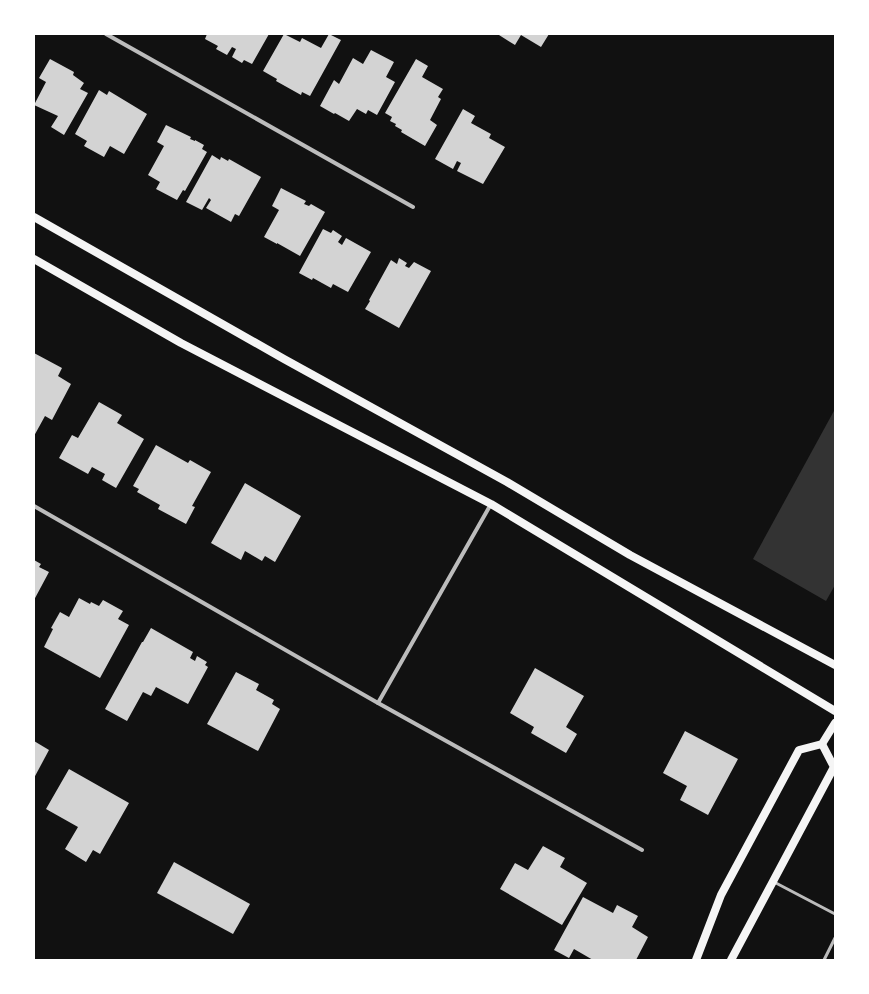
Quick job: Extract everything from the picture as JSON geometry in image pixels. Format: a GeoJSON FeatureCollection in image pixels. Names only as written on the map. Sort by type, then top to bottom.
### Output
{"type":"FeatureCollection","features":[{"type":"Feature","properties":{"kind":"main road"},"geometry":{"type":"LineString","coordinates":[[34,217],[284,359],[507,482],[630,555],[835,665]]}},
{"type":"Feature","properties":{"kind":"main road"},"geometry":{"type":"LineString","coordinates":[[34,259],[181,343],[491,504],[835,711]]}},
{"type":"Feature","properties":{"kind":"main road"},"geometry":{"type":"LineString","coordinates":[[696,960],[721,895],[799,750],[822,744],[835,723]]}},
{"type":"Feature","properties":{"kind":"main road"},"geometry":{"type":"LineString","coordinates":[[731,960],[834,767],[822,744]]}},
{"type":"Feature","properties":{"kind":"street"},"geometry":{"type":"LineString","coordinates":[[106,34],[414,207]]}},
{"type":"Feature","properties":{"kind":"street"},"geometry":{"type":"LineString","coordinates":[[378,703],[491,504]]}},
{"type":"Feature","properties":{"kind":"street"},"geometry":{"type":"LineString","coordinates":[[34,506],[378,703],[642,850]]}},
{"type":"Feature","properties":{"kind":"lane"},"geometry":{"type":"LineString","coordinates":[[773,881],[835,914]]}},
{"type":"Feature","properties":{"kind":"lane"},"geometry":{"type":"LineString","coordinates":[[824,960],[835,938]]}},
{"type":"Feature","properties":{"kind":"shaded area"},"geometry":{"type":"Polygon","coordinates":[[[835,409],[835,585],[826,601],[753,559],[835,409]]]}},
{"type":"Feature","properties":{"kind":"building"},"geometry":{"type":"Polygon","coordinates":[[[207,34],[269,34],[252,64],[244,60],[242,63],[232,57],[236,49],[232,47],[227,55],[216,49],[218,46],[205,39],[207,34]]]}},
{"type":"Feature","properties":{"kind":"building"},"geometry":{"type":"Polygon","coordinates":[[[284,34],[300,42],[302,38],[321,48],[329,34],[341,40],[310,96],[302,92],[301,95],[276,81],[277,79],[263,71],[284,34]]]}},
{"type":"Feature","properties":{"kind":"building"},"geometry":{"type":"Polygon","coordinates":[[[549,34],[541,47],[521,35],[515,45],[499,35],[549,34]]]}},
{"type":"Feature","properties":{"kind":"building"},"geometry":{"type":"Polygon","coordinates":[[[371,50],[394,62],[386,77],[395,82],[377,115],[368,110],[366,114],[357,109],[349,121],[320,106],[334,80],[339,84],[353,58],[363,64],[371,50]]]}},
{"type":"Feature","properties":{"kind":"building"},"geometry":{"type":"Polygon","coordinates":[[[50,59],[74,72],[73,75],[84,83],[80,89],[88,93],[64,135],[51,127],[58,116],[34,105],[46,82],[39,78],[50,59]]]}},
{"type":"Feature","properties":{"kind":"building"},"geometry":{"type":"Polygon","coordinates":[[[416,59],[428,66],[422,77],[443,89],[438,97],[441,99],[430,120],[437,125],[425,146],[401,132],[402,130],[395,126],[396,124],[390,121],[392,117],[385,113],[416,59]]]}},
{"type":"Feature","properties":{"kind":"building"},"geometry":{"type":"Polygon","coordinates":[[[99,90],[107,95],[109,91],[147,114],[124,154],[110,146],[104,157],[84,146],[87,141],[75,134],[99,90]]]}},
{"type":"Feature","properties":{"kind":"building"},"geometry":{"type":"Polygon","coordinates":[[[463,109],[475,116],[471,123],[491,134],[489,138],[505,147],[483,184],[457,171],[461,163],[457,161],[453,169],[435,159],[463,109]]]}},
{"type":"Feature","properties":{"kind":"building"},"geometry":{"type":"Polygon","coordinates":[[[166,125],[191,137],[190,139],[204,145],[202,149],[207,152],[185,191],[183,190],[177,200],[156,189],[160,182],[148,175],[164,146],[157,142],[166,125]]]}},
{"type":"Feature","properties":{"kind":"building"},"geometry":{"type":"Polygon","coordinates":[[[212,155],[220,160],[221,157],[228,161],[229,159],[261,177],[239,216],[235,214],[231,222],[206,208],[211,200],[209,198],[202,210],[186,202],[212,155]]]}},
{"type":"Feature","properties":{"kind":"building"},"geometry":{"type":"Polygon","coordinates":[[[281,188],[306,201],[304,204],[309,206],[311,204],[325,212],[300,256],[264,237],[279,210],[272,206],[281,188]]]}},
{"type":"Feature","properties":{"kind":"building"},"geometry":{"type":"Polygon","coordinates":[[[323,229],[331,233],[333,230],[342,236],[338,242],[342,245],[346,238],[371,252],[348,292],[333,284],[331,288],[313,278],[312,280],[299,273],[323,229]]]}},
{"type":"Feature","properties":{"kind":"building"},"geometry":{"type":"Polygon","coordinates":[[[399,258],[407,263],[405,266],[409,268],[414,262],[431,271],[399,328],[365,309],[391,260],[397,264],[399,258]]]}},
{"type":"Feature","properties":{"kind":"building"},"geometry":{"type":"Polygon","coordinates":[[[34,353],[62,368],[58,376],[71,384],[52,420],[45,416],[34,436],[34,353]]]}},
{"type":"Feature","properties":{"kind":"building"},"geometry":{"type":"Polygon","coordinates":[[[99,402],[122,415],[117,423],[144,439],[116,488],[102,480],[105,474],[92,467],[88,474],[59,458],[72,435],[78,438],[99,402]]]}},
{"type":"Feature","properties":{"kind":"building"},"geometry":{"type":"Polygon","coordinates":[[[156,445],[188,463],[190,460],[211,472],[192,506],[195,507],[186,524],[158,509],[160,505],[137,492],[139,489],[133,486],[156,445]]]}},
{"type":"Feature","properties":{"kind":"building"},"geometry":{"type":"Polygon","coordinates":[[[245,483],[301,516],[275,562],[265,556],[262,561],[245,551],[241,560],[211,543],[245,483]]]}},
{"type":"Feature","properties":{"kind":"building"},"geometry":{"type":"Polygon","coordinates":[[[34,560],[41,564],[39,567],[49,572],[34,600],[34,560]]]}},
{"type":"Feature","properties":{"kind":"building"},"geometry":{"type":"Polygon","coordinates":[[[79,598],[90,604],[91,602],[99,606],[103,600],[123,611],[118,619],[129,625],[100,678],[44,647],[53,629],[51,628],[60,612],[69,617],[79,598]]]}},
{"type":"Feature","properties":{"kind":"building"},"geometry":{"type":"Polygon","coordinates":[[[151,628],[193,652],[190,658],[195,661],[197,656],[207,662],[205,665],[208,667],[188,704],[156,687],[151,696],[143,692],[127,721],[105,709],[151,628]]]}},
{"type":"Feature","properties":{"kind":"building"},"geometry":{"type":"Polygon","coordinates":[[[535,668],[584,696],[566,727],[577,734],[566,753],[531,733],[534,727],[510,713],[535,668]]]}},
{"type":"Feature","properties":{"kind":"building"},"geometry":{"type":"Polygon","coordinates":[[[236,672],[259,684],[256,690],[274,700],[272,704],[280,709],[258,751],[207,724],[236,672]]]}},
{"type":"Feature","properties":{"kind":"building"},"geometry":{"type":"Polygon","coordinates":[[[685,731],[738,759],[708,815],[680,800],[687,786],[663,773],[685,731]]]}},
{"type":"Feature","properties":{"kind":"building"},"geometry":{"type":"Polygon","coordinates":[[[34,741],[49,750],[34,778],[34,741]]]}},
{"type":"Feature","properties":{"kind":"building"},"geometry":{"type":"Polygon","coordinates":[[[69,769],[129,803],[100,854],[93,850],[86,862],[65,849],[78,827],[46,809],[69,769]]]}},
{"type":"Feature","properties":{"kind":"building"},"geometry":{"type":"Polygon","coordinates":[[[543,846],[565,858],[560,867],[587,883],[562,925],[500,889],[515,863],[528,870],[543,846]]]}},
{"type":"Feature","properties":{"kind":"building"},"geometry":{"type":"Polygon","coordinates":[[[174,862],[250,904],[233,934],[157,893],[174,862]]]}},
{"type":"Feature","properties":{"kind":"building"},"geometry":{"type":"Polygon","coordinates":[[[583,897],[613,913],[617,905],[638,916],[632,927],[648,937],[636,960],[593,960],[574,949],[569,958],[554,950],[583,897]]]}}]}
